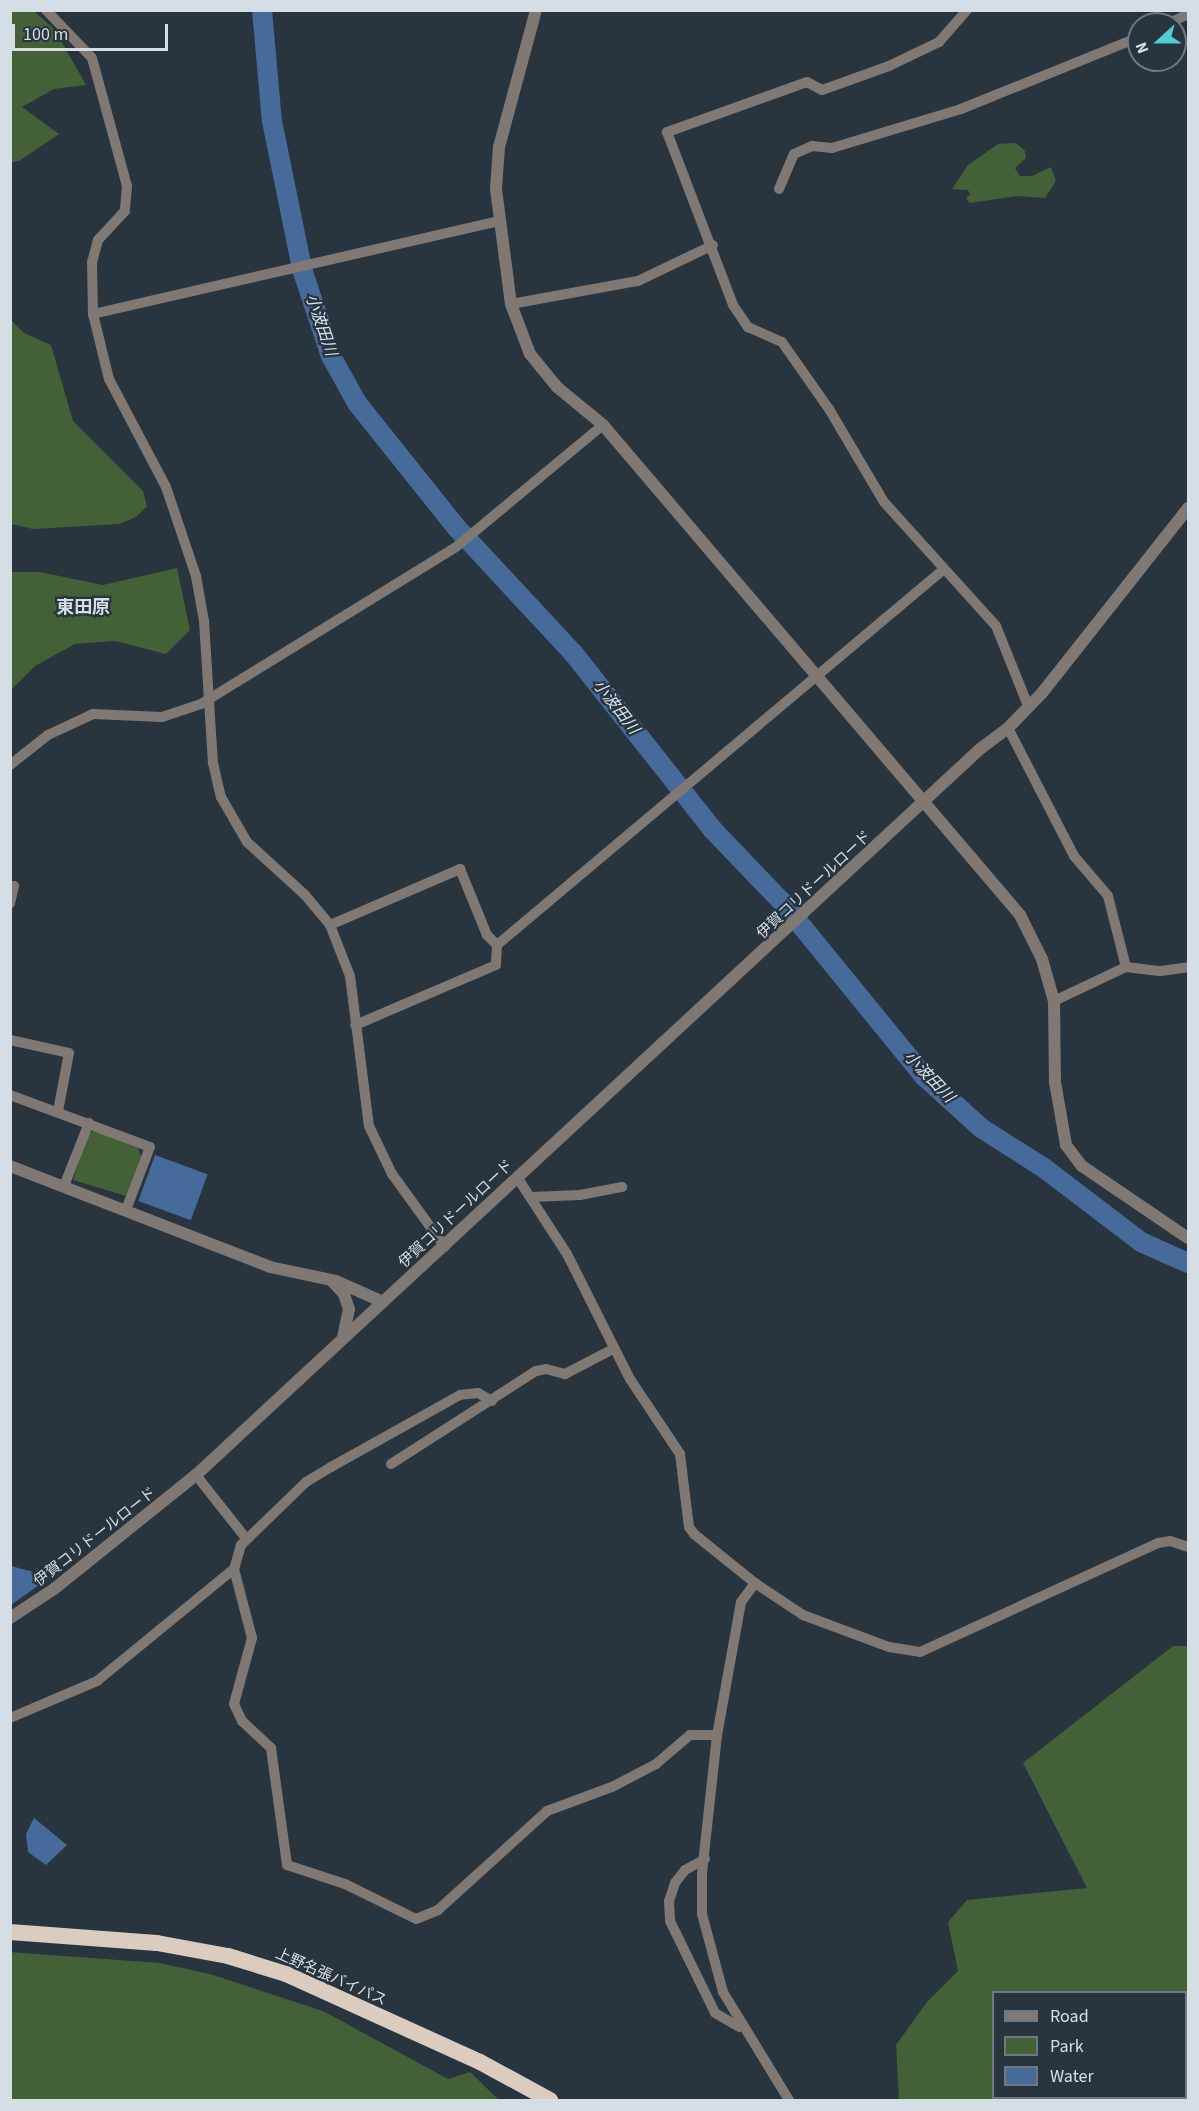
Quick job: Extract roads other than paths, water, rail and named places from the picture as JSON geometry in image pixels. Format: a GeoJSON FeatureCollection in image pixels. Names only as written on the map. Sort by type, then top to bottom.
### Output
{"type":"FeatureCollection","features":[{"type":"Feature","properties":{"kind":"highway","name":"上野名張バイパス"},"geometry":{"type":"LineString","coordinates":[[10,1932],[157,1943],[228,1956],[286,1974],[339,2001],[480,2062],[550,2100]]}},
{"type":"Feature","properties":{"kind":"street"},"geometry":{"type":"LineString","coordinates":[[46,10],[92,58],[129,196],[126,211],[98,240],[92,262],[93,314],[119,405],[155,463],[184,537],[204,621],[213,763],[227,812],[261,859],[299,889],[330,926],[348,965],[366,1113],[377,1148],[445,1247]]}},
{"type":"Feature","properties":{"kind":"street"},"geometry":{"type":"LineString","coordinates":[[536,10],[499,147],[496,189],[498,222],[511,304],[521,336],[535,360],[557,387],[603,425],[1020,915],[1035,943],[1054,1001],[1055,1082],[1066,1144],[1082,1166],[1188,1238]]}},
{"type":"Feature","properties":{"kind":"street"},"geometry":{"type":"LineString","coordinates":[[968,10],[939,42],[889,66],[822,90],[807,82],[667,132],[733,305],[748,327],[782,342],[829,409],[876,491],[996,626],[1029,708]]}},
{"type":"Feature","properties":{"kind":"street"},"geometry":{"type":"LineString","coordinates":[[779,189],[794,154],[812,146],[832,148],[961,109],[1127,42]]}},
{"type":"Feature","properties":{"kind":"street"},"geometry":{"type":"LineString","coordinates":[[93,314],[498,222]]}},
{"type":"Feature","properties":{"kind":"street"},"geometry":{"type":"LineString","coordinates":[[511,304],[639,281],[712,245]]}},
{"type":"Feature","properties":{"kind":"street"},"geometry":{"type":"LineString","coordinates":[[10,765],[48,735],[93,714],[162,717],[210,698],[456,548],[603,425]]}},
{"type":"Feature","properties":{"kind":"street","name":"伊賀コリドールロード"},"geometry":{"type":"LineString","coordinates":[[10,1618],[54,1589],[196,1475],[924,802],[1008,728],[1029,708],[1188,508]]}},
{"type":"Feature","properties":{"kind":"street"},"geometry":{"type":"LineString","coordinates":[[355,1025],[496,965],[497,945],[944,569]]}},
{"type":"Feature","properties":{"kind":"street"},"geometry":{"type":"LineString","coordinates":[[1008,728],[1074,856],[1108,896],[1126,967]]}},
{"type":"Feature","properties":{"kind":"street"},"geometry":{"type":"LineString","coordinates":[[330,926],[460,869],[487,935],[497,945]]}},
{"type":"Feature","properties":{"kind":"street"},"geometry":{"type":"LineString","coordinates":[[10,886],[14,886],[10,904]]}},
{"type":"Feature","properties":{"kind":"street"},"geometry":{"type":"LineString","coordinates":[[1054,1001],[1126,967],[1161,971],[1188,967]]}},
{"type":"Feature","properties":{"kind":"street"},"geometry":{"type":"LineString","coordinates":[[10,1040],[69,1053],[58,1111]]}},
{"type":"Feature","properties":{"kind":"street"},"geometry":{"type":"LineString","coordinates":[[10,1095],[150,1147],[126,1210]]}},
{"type":"Feature","properties":{"kind":"street"},"geometry":{"type":"LineString","coordinates":[[64,1186],[89,1123]]}},
{"type":"Feature","properties":{"kind":"street"},"geometry":{"type":"LineString","coordinates":[[11,1168],[64,1186],[270,1267],[328,1278],[382,1302]]}},
{"type":"Feature","properties":{"kind":"street"},"geometry":{"type":"LineString","coordinates":[[517,1177],[573,1265],[613,1349],[684,1463],[689,1527],[701,1542],[754,1583],[803,1615],[890,1647],[920,1652],[1158,1543],[1170,1541],[1188,1547]]}},
{"type":"Feature","properties":{"kind":"street"},"geometry":{"type":"LineString","coordinates":[[531,1197],[580,1195],[622,1187]]}},
{"type":"Feature","properties":{"kind":"street"},"geometry":{"type":"LineString","coordinates":[[328,1278],[338,1286],[350,1309],[341,1340]]}},
{"type":"Feature","properties":{"kind":"street"},"geometry":{"type":"LineString","coordinates":[[391,1464],[536,1371],[546,1369],[565,1374],[613,1349]]}},
{"type":"Feature","properties":{"kind":"street"},"geometry":{"type":"LineString","coordinates":[[10,1718],[97,1681],[234,1569],[245,1537],[306,1482],[460,1395],[478,1393],[492,1401]]}},
{"type":"Feature","properties":{"kind":"street"},"geometry":{"type":"LineString","coordinates":[[196,1475],[245,1537]]}},
{"type":"Feature","properties":{"kind":"street"},"geometry":{"type":"LineString","coordinates":[[234,1569],[252,1638],[234,1704],[243,1720],[271,1748],[287,1864],[345,1884],[407,1916],[416,1918],[438,1910],[547,1811],[612,1787],[656,1764],[690,1735],[717,1735]]}},
{"type":"Feature","properties":{"kind":"street"},"geometry":{"type":"LineString","coordinates":[[754,1583],[741,1602],[717,1735],[702,1914],[708,1947],[723,1992],[742,2028],[789,2100]]}},
{"type":"Feature","properties":{"kind":"street"},"geometry":{"type":"LineString","coordinates":[[705,1859],[685,1870],[675,1883],[669,1901],[670,1920],[715,2013],[742,2028]]}},
{"type":"Feature","properties":{"kind":"water"},"geometry":{"type":"Polygon","coordinates":[[[155,1155],[208,1174],[191,1220],[138,1201],[155,1155]]]}},
{"type":"Feature","properties":{"kind":"water"},"geometry":{"type":"Polygon","coordinates":[[[11,1566],[45,1575],[46,1580],[11,1605],[11,1566]]]}},
{"type":"Feature","properties":{"kind":"water"},"geometry":{"type":"Polygon","coordinates":[[[34,1818],[67,1845],[46,1865],[28,1852],[26,1834],[34,1818]]]}},
{"type":"Feature","properties":{"kind":"waterway","name":"小波田川"},"geometry":{"type":"LineString","coordinates":[[262,10],[272,121],[302,269],[331,356],[357,403],[456,527],[574,654],[712,829],[782,902],[924,1076],[981,1128],[1044,1168],[1141,1242],[1188,1263]]}},
{"type":"Feature","properties":{"kind":"district","name":"東田原"},"geometry":{"type":"Point","coordinates":[83,608]}}]}
